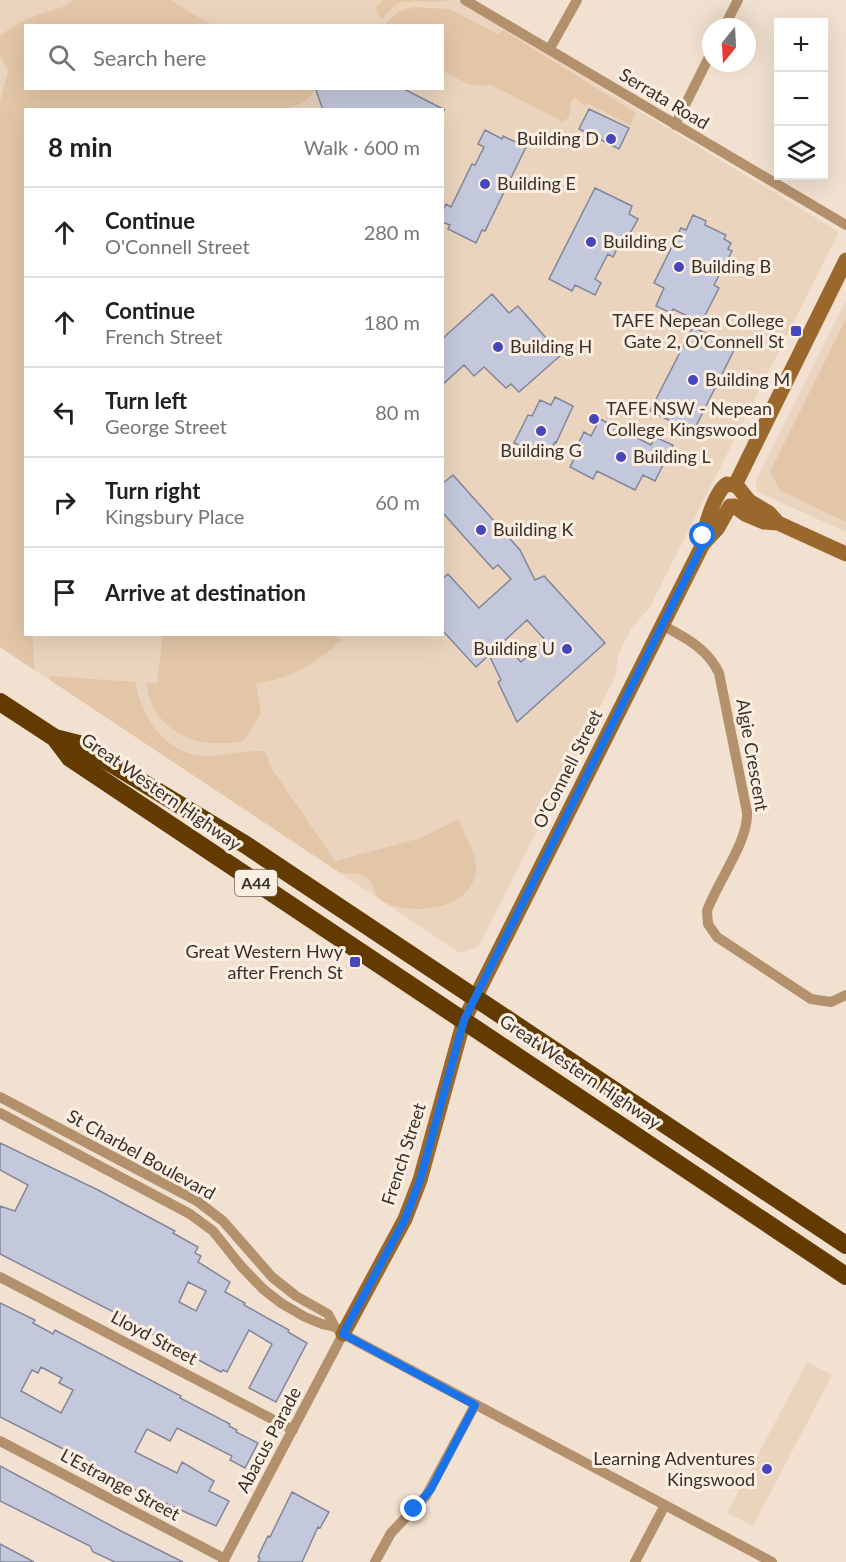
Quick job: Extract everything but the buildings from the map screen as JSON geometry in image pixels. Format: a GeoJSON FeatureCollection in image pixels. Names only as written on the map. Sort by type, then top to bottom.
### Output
{"type":"FeatureCollection","features":[{"type":"Feature","properties":{"kind":"highway","name":"Great Western Highway"},"geometry":{"type":"LineString","coordinates":[[0,702],[55,738],[80,744],[246,845],[469,1009],[846,1276]]}},
{"type":"Feature","properties":{"kind":"highway","name":"Great Western Highway"},"geometry":{"type":"LineString","coordinates":[[55,738],[70,758],[846,1245]]}},
{"type":"Feature","properties":{"kind":"street","name":"Serrata Road"},"geometry":{"type":"LineString","coordinates":[[465,0],[846,225]]}},
{"type":"Feature","properties":{"kind":"street"},"geometry":{"type":"LineString","coordinates":[[549,50],[577,0]]}},
{"type":"Feature","properties":{"kind":"street"},"geometry":{"type":"LineString","coordinates":[[729,18],[738,0]]}},
{"type":"Feature","properties":{"kind":"street"},"geometry":{"type":"LineString","coordinates":[[675,124],[702,71]]}},
{"type":"Feature","properties":{"kind":"street","name":"O'Connell Street"},"geometry":{"type":"LineString","coordinates":[[469,1009],[703,544],[717,529],[735,497],[846,260]]}},
{"type":"Feature","properties":{"kind":"street","name":"O'Connell Street"},"geometry":{"type":"LineString","coordinates":[[703,544],[706,525],[719,494],[722,502],[735,497]]}},
{"type":"Feature","properties":{"kind":"street"},"geometry":{"type":"LineString","coordinates":[[735,497],[745,514],[764,522],[778,523],[846,554]]}},
{"type":"Feature","properties":{"kind":"street","name":"Algie Crescent"},"geometry":{"type":"LineString","coordinates":[[662,625],[699,646],[719,673],[747,812],[747,822],[742,838],[707,911],[708,924],[717,936],[811,999],[831,1002],[846,994]]}},
{"type":"Feature","properties":{"kind":"street","name":"French Street"},"geometry":{"type":"LineString","coordinates":[[339,1330],[405,1219],[420,1180],[469,1009]]}},
{"type":"Feature","properties":{"kind":"street","name":"St Charbel Boulevard"},"geometry":{"type":"LineString","coordinates":[[0,1097],[197,1201],[213,1212],[272,1277],[296,1296],[328,1314],[339,1330]]}},
{"type":"Feature","properties":{"kind":"street","name":"St Charbel Boulevard"},"geometry":{"type":"LineString","coordinates":[[0,1113],[190,1214],[213,1231],[240,1266],[263,1289],[305,1317],[339,1330]]}},
{"type":"Feature","properties":{"kind":"street","name":"Lloyd Street"},"geometry":{"type":"LineString","coordinates":[[0,1276],[293,1430]]}},
{"type":"Feature","properties":{"kind":"street"},"geometry":{"type":"LineString","coordinates":[[339,1330],[475,1405],[772,1562]]}},
{"type":"Feature","properties":{"kind":"street","name":"Abacus Parade"},"geometry":{"type":"LineString","coordinates":[[224,1560],[293,1430],[339,1330]]}},
{"type":"Feature","properties":{"kind":"street"},"geometry":{"type":"LineString","coordinates":[[375,1562],[391,1533],[426,1496],[475,1405]]}},
{"type":"Feature","properties":{"kind":"street","name":"L'Estrange Street"},"geometry":{"type":"LineString","coordinates":[[0,1441],[224,1560]]}},
{"type":"Feature","properties":{"kind":"street"},"geometry":{"type":"LineString","coordinates":[[635,1562],[665,1505]]}},
{"type":"Feature","properties":{"kind":"shaded area","name":"TAFE NSW - Nepean College Kingswood"},"geometry":{"type":"Polygon","coordinates":[[[0,0],[457,0],[839,232],[650,607],[631,629],[619,653],[615,677],[478,947],[460,953],[0,647],[0,0]]]}},
{"type":"Feature","properties":{"kind":"shaded area"},"geometry":{"type":"Polygon","coordinates":[[[73,0],[171,0],[209,24],[24,24],[24,90],[314,90],[309,98],[292,108],[24,108],[24,636],[33,636],[34,670],[0,647],[0,102],[8,71],[0,55],[0,36],[23,21],[73,0]]]}},
{"type":"Feature","properties":{"kind":"shaded area"},"geometry":{"type":"Polygon","coordinates":[[[383,0],[447,1],[401,2],[381,20],[376,7],[383,0]]]}},
{"type":"Feature","properties":{"kind":"shaded area"},"geometry":{"type":"Polygon","coordinates":[[[413,7],[449,9],[498,34],[503,30],[636,113],[630,125],[587,103],[585,106],[574,97],[569,117],[563,122],[490,84],[488,86],[468,84],[444,72],[444,24],[385,24],[398,12],[413,7]]]}},
{"type":"Feature","properties":{"kind":"shaded area"},"geometry":{"type":"Polygon","coordinates":[[[846,301],[846,532],[758,492],[755,483],[846,301]]]}},
{"type":"Feature","properties":{"kind":"shaded area"},"geometry":{"type":"Polygon","coordinates":[[[846,319],[846,522],[781,491],[770,472],[846,319]]]}},
{"type":"Feature","properties":{"kind":"shaded area"},"geometry":{"type":"Polygon","coordinates":[[[163,636],[335,636],[343,640],[337,642],[335,646],[299,671],[256,683],[261,713],[244,740],[241,741],[208,743],[182,735],[171,728],[154,709],[149,697],[147,683],[157,683],[163,636]]]}},
{"type":"Feature","properties":{"kind":"shaded area"},"geometry":{"type":"Polygon","coordinates":[[[50,676],[136,682],[143,709],[150,721],[168,742],[180,750],[207,756],[264,751],[270,766],[335,861],[421,838],[459,819],[475,860],[474,881],[466,892],[442,906],[411,909],[384,902],[377,896],[366,877],[339,872],[50,680],[50,676]]]}},
{"type":"Feature","properties":{"kind":"shaded area","name":"Learning Adventures Kingswood"},"geometry":{"type":"Polygon","coordinates":[[[807,1362],[832,1375],[753,1526],[727,1513],[807,1362]]]}},
{"type":"Feature","properties":{"kind":"place","name":"Building D"},"geometry":{"type":"Point","coordinates":[611,139]}},
{"type":"Feature","properties":{"kind":"place","name":"Building E"},"geometry":{"type":"Point","coordinates":[485,184]}},
{"type":"Feature","properties":{"kind":"place","name":"Building C"},"geometry":{"type":"Point","coordinates":[591,242]}},
{"type":"Feature","properties":{"kind":"place","name":"Building B"},"geometry":{"type":"Point","coordinates":[679,267]}},
{"type":"Feature","properties":{"kind":"place","name":"TAFE Nepean College Gate 2, O'Connell St"},"geometry":{"type":"Point","coordinates":[796,331]}},
{"type":"Feature","properties":{"kind":"place","name":"Building H"},"geometry":{"type":"Point","coordinates":[498,347]}},
{"type":"Feature","properties":{"kind":"place","name":"Building M"},"geometry":{"type":"Point","coordinates":[693,380]}},
{"type":"Feature","properties":{"kind":"place","name":"TAFE NSW - Nepean College Kingswood"},"geometry":{"type":"Point","coordinates":[594,419]}},
{"type":"Feature","properties":{"kind":"place","name":"Building G"},"geometry":{"type":"Point","coordinates":[541,431]}},
{"type":"Feature","properties":{"kind":"place","name":"Building L"},"geometry":{"type":"Point","coordinates":[621,457]}},
{"type":"Feature","properties":{"kind":"place","name":"Building K"},"geometry":{"type":"Point","coordinates":[481,530]}},
{"type":"Feature","properties":{"kind":"place","name":"Building U"},"geometry":{"type":"Point","coordinates":[567,649]}},
{"type":"Feature","properties":{"kind":"place","name":"Great Western Hwy after French St"},"geometry":{"type":"Point","coordinates":[355,962]}},
{"type":"Feature","properties":{"kind":"place","name":"Learning Adventures Kingswood"},"geometry":{"type":"Point","coordinates":[767,1469]}},
{"type":"Feature","properties":{"kind":"route"},"geometry":{"type":"LineString","coordinates":[[414,1509],[431,1489],[475,1405],[343,1334],[405,1219],[420,1180],[464,1020],[703,544],[703,536]]}}]}
